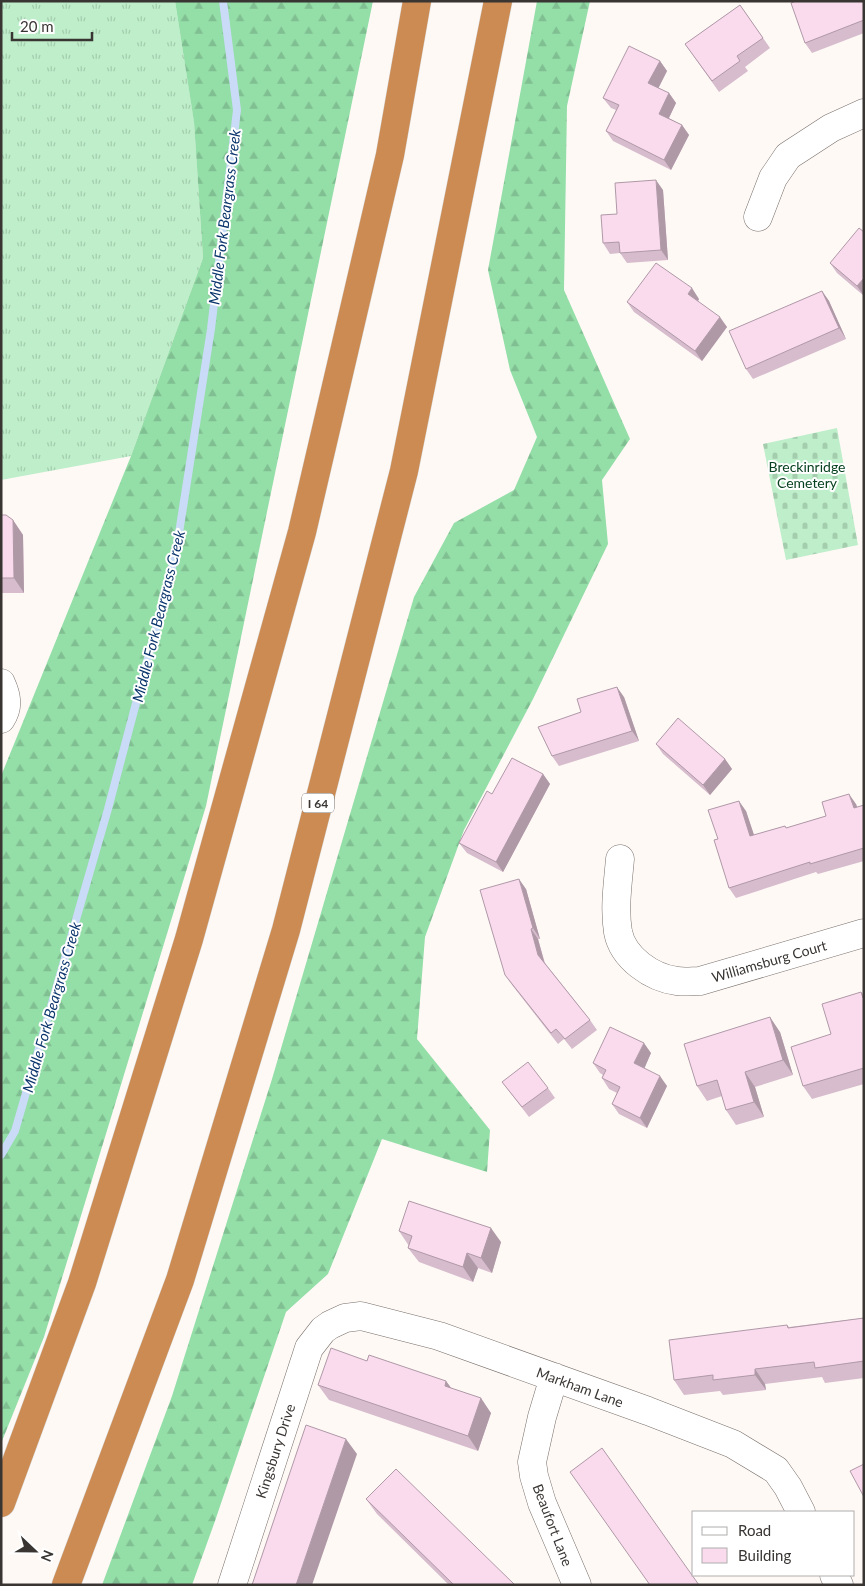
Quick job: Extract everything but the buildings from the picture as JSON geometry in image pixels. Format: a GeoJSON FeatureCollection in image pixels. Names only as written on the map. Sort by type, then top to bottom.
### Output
{"type":"FeatureCollection","features":[{"type":"Feature","properties":{"kind":"highway"},"geometry":{"type":"LineString","coordinates":[[1,1503],[82,1283],[189,939],[299,542],[390,155],[417,1]]}},
{"type":"Feature","properties":{"kind":"highway","name":"I 64"},"geometry":{"type":"LineString","coordinates":[[66,1585],[180,1280],[286,930],[404,471],[498,1]]}},
{"type":"Feature","properties":{"kind":"street"},"geometry":{"type":"LineString","coordinates":[[758,217],[773,178],[788,156],[831,128],[864,113]]}},
{"type":"Feature","properties":{"kind":"street"},"geometry":{"type":"LineString","coordinates":[[1,683],[7,705],[1,719]]}},
{"type":"Feature","properties":{"kind":"street","name":"Williamsburg Court"},"geometry":{"type":"LineString","coordinates":[[620,859],[617,910],[618,933],[629,955],[642,967],[658,976],[676,981],[700,981],[864,933]]}},
{"type":"Feature","properties":{"kind":"street","name":"Markham Lane"},"geometry":{"type":"LineString","coordinates":[[330,1325],[345,1318],[361,1316],[439,1336],[733,1444],[776,1470],[788,1487],[800,1511]]}},
{"type":"Feature","properties":{"kind":"street","name":"Kingsbury Drive"},"geometry":{"type":"LineString","coordinates":[[232,1585],[309,1348],[330,1325]]}},
{"type":"Feature","properties":{"kind":"street","name":"Beaufort Lane"},"geometry":{"type":"LineString","coordinates":[[554,1377],[542,1417],[532,1462],[542,1503],[577,1585]]}},
{"type":"Feature","properties":{"kind":"green space"},"geometry":{"type":"Polygon","coordinates":[[[1,1],[175,1],[194,121],[203,258],[131,456],[1,480],[1,1]]]}},
{"type":"Feature","properties":{"kind":"green space"},"geometry":{"type":"Polygon","coordinates":[[[175,1],[373,1],[206,806],[44,1337],[2,1441],[1,776],[131,456],[203,258],[194,122],[175,1]]]}},
{"type":"Feature","properties":{"kind":"green space"},"geometry":{"type":"Polygon","coordinates":[[[537,1],[590,1],[567,106],[564,290],[630,439],[602,480],[608,544],[533,699],[464,830],[425,937],[417,1039],[490,1130],[487,1172],[382,1139],[328,1274],[286,1312],[192,1585],[102,1585],[172,1396],[272,1079],[414,597],[454,523],[514,490],[537,437],[510,370],[488,270],[537,1]]]}},
{"type":"Feature","properties":{"kind":"green space","name":"Breckinridge Cemetery"},"geometry":{"type":"Polygon","coordinates":[[[837,428],[858,545],[786,560],[763,444],[837,428]]]}},
{"type":"Feature","properties":{"kind":"waterway","name":"Middle Fork Beargrass Creek"},"geometry":{"type":"LineString","coordinates":[[1,1155],[15,1131],[108,809],[176,552],[211,329],[237,110],[223,1]]}}]}
